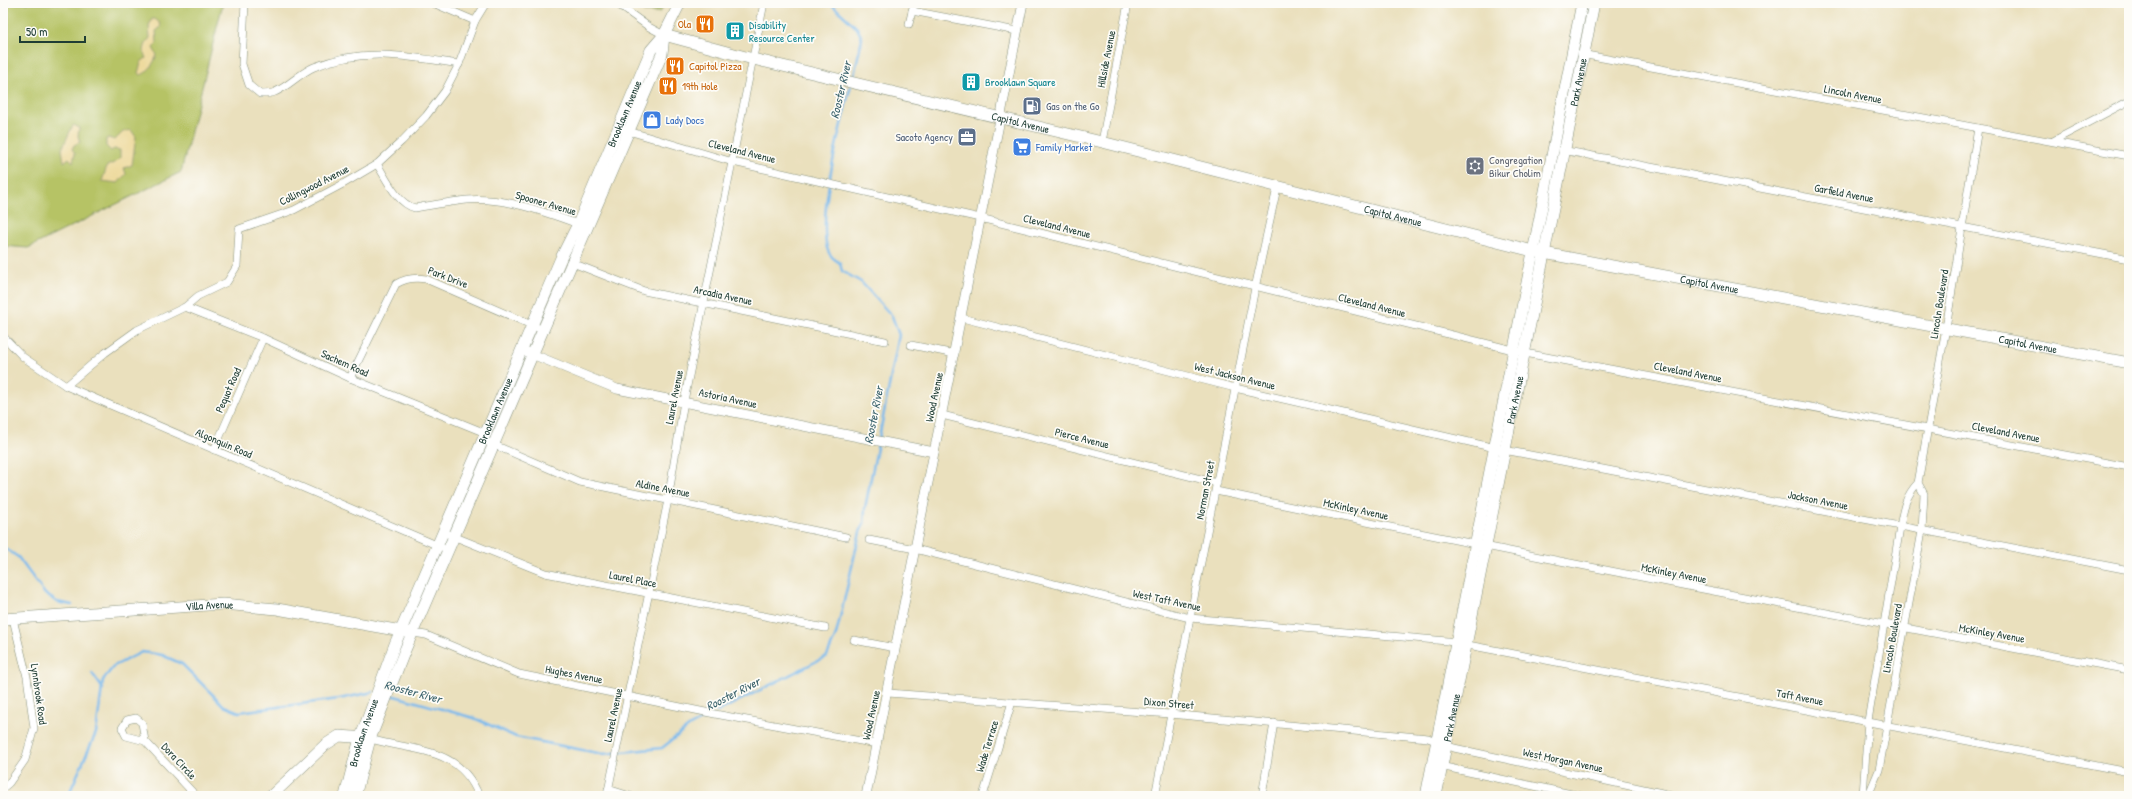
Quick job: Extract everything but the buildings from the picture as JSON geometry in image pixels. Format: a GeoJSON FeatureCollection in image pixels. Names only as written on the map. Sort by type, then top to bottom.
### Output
{"type":"FeatureCollection","features":[{"type":"Feature","properties":{"kind":"main road","name":"Brooklawn Avenue"},"geometry":{"type":"LineString","coordinates":[[386,685],[413,633],[572,262],[582,226],[617,127],[651,50],[664,35],[680,3]]}},
{"type":"Feature","properties":{"kind":"main road","name":"Park Avenue"},"geometry":{"type":"LineString","coordinates":[[1426,796],[1432,764],[1441,743],[1461,644],[1499,449],[1513,350],[1534,251],[1582,3]]}},
{"type":"Feature","properties":{"kind":"main road","name":"Park Avenue"},"geometry":{"type":"LineString","coordinates":[[1499,449],[1525,353],[1546,253],[1594,3]]}},
{"type":"Feature","properties":{"kind":"main road","name":"Brooklawn Avenue"},"geometry":{"type":"LineString","coordinates":[[345,796],[386,685],[401,631],[561,258],[582,226],[629,131],[662,54],[664,35]]}},
{"type":"Feature","properties":{"kind":"main road","name":"Capitol Avenue"},"geometry":{"type":"LineString","coordinates":[[664,35],[753,59],[1102,142],[1277,188],[1534,251],[2129,363]]}},
{"type":"Feature","properties":{"kind":"main road","name":"Villa Avenue"},"geometry":{"type":"LineString","coordinates":[[8,619],[223,604],[277,609],[413,633]]}},
{"type":"Feature","properties":{"kind":"main road"},"geometry":{"type":"LineString","coordinates":[[271,796],[330,742],[339,736],[366,738]]}},
{"type":"Feature","properties":{"kind":"main road","name":"Brooklawn Avenue"},"geometry":{"type":"LineString","coordinates":[[355,796],[366,738]]}},
{"type":"Feature","properties":{"kind":"main road","name":"Park Avenue"},"geometry":{"type":"LineString","coordinates":[[1436,796],[1443,766],[1441,743]]}},
{"type":"Feature","properties":{"kind":"street"},"geometry":{"type":"LineString","coordinates":[[245,3],[242,64],[249,85],[260,94],[275,92],[312,67],[346,56],[380,54],[408,55],[459,64]]}},
{"type":"Feature","properties":{"kind":"street"},"geometry":{"type":"LineString","coordinates":[[433,3],[475,21]]}},
{"type":"Feature","properties":{"kind":"street","name":"Collingwood Avenue"},"geometry":{"type":"LineString","coordinates":[[66,386],[105,353],[137,330],[185,307],[198,296],[227,282],[237,266],[239,229],[294,210],[377,164],[426,116],[445,91],[459,64],[475,21],[486,3]]}},
{"type":"Feature","properties":{"kind":"street"},"geometry":{"type":"LineString","coordinates":[[616,3],[664,35]]}},
{"type":"Feature","properties":{"kind":"street","name":"Laurel Avenue"},"geometry":{"type":"LineString","coordinates":[[607,792],[628,696],[647,593],[668,500],[684,401],[705,303],[764,3]]}},
{"type":"Feature","properties":{"kind":"street"},"geometry":{"type":"LineString","coordinates":[[909,24],[914,3]]}},
{"type":"Feature","properties":{"kind":"street","name":"Wood Avenue"},"geometry":{"type":"LineString","coordinates":[[866,796],[888,693],[1023,3]]}},
{"type":"Feature","properties":{"kind":"street","name":"Hillside Avenue"},"geometry":{"type":"LineString","coordinates":[[1102,142],[1128,3]]}},
{"type":"Feature","properties":{"kind":"street"},"geometry":{"type":"LineString","coordinates":[[912,11],[1018,31]]}},
{"type":"Feature","properties":{"kind":"street","name":"Lincoln Avenue"},"geometry":{"type":"LineString","coordinates":[[1573,53],[2129,156]]}},
{"type":"Feature","properties":{"kind":"street"},"geometry":{"type":"LineString","coordinates":[[2053,141],[2129,101]]}},
{"type":"Feature","properties":{"kind":"street","name":"Cleveland Avenue"},"geometry":{"type":"LineString","coordinates":[[617,127],[733,162],[816,179],[980,218],[1255,288],[1525,353],[2129,467]]}},
{"type":"Feature","properties":{"kind":"street","name":"Lincoln Boulevard"},"geometry":{"type":"LineString","coordinates":[[1863,796],[1868,721],[1900,527],[1905,502],[1910,491],[1918,483],[1946,328],[1978,128]]}},
{"type":"Feature","properties":{"kind":"street","name":"Garfield Avenue"},"geometry":{"type":"LineString","coordinates":[[1554,149],[2129,259]]}},
{"type":"Feature","properties":{"kind":"street","name":"Spooner Avenue"},"geometry":{"type":"LineString","coordinates":[[377,164],[401,200],[408,206],[415,208],[468,200],[494,202],[536,210],[582,226]]}},
{"type":"Feature","properties":{"kind":"street","name":"Norman Street"},"geometry":{"type":"LineString","coordinates":[[1154,796],[1216,491],[1255,288],[1277,188]]}},
{"type":"Feature","properties":{"kind":"street","name":"Arcadia Avenue"},"geometry":{"type":"LineString","coordinates":[[561,258],[644,291],[885,341]]}},
{"type":"Feature","properties":{"kind":"street","name":"Park Drive"},"geometry":{"type":"LineString","coordinates":[[350,378],[396,284],[411,278],[426,279],[543,330]]}},
{"type":"Feature","properties":{"kind":"street","name":"Sachem Road"},"geometry":{"type":"LineString","coordinates":[[185,307],[263,338],[350,378],[496,441]]}},
{"type":"Feature","properties":{"kind":"street","name":"West Jackson Avenue"},"geometry":{"type":"LineString","coordinates":[[962,318],[1235,388],[1499,449]]}},
{"type":"Feature","properties":{"kind":"street","name":"Algonquin Road"},"geometry":{"type":"LineString","coordinates":[[3,336],[23,357],[66,386],[449,551]]}},
{"type":"Feature","properties":{"kind":"street","name":"Pequot Road"},"geometry":{"type":"LineString","coordinates":[[214,450],[263,338]]}},
{"type":"Feature","properties":{"kind":"street"},"geometry":{"type":"LineString","coordinates":[[911,345],[955,354]]}},
{"type":"Feature","properties":{"kind":"street","name":"Astoria Avenue"},"geometry":{"type":"LineString","coordinates":[[522,349],[617,389],[684,401],[934,452]]}},
{"type":"Feature","properties":{"kind":"street","name":"Pierce Avenue"},"geometry":{"type":"LineString","coordinates":[[942,415],[1217,483]]}},
{"type":"Feature","properties":{"kind":"street","name":"Aldine Avenue"},"geometry":{"type":"LineString","coordinates":[[496,441],[580,482],[846,536]]}},
{"type":"Feature","properties":{"kind":"street","name":"Jackson Avenue"},"geometry":{"type":"LineString","coordinates":[[1499,449],[2129,570]]}},
{"type":"Feature","properties":{"kind":"street","name":"Lincoln Boulevard"},"geometry":{"type":"LineString","coordinates":[[1868,796],[1879,770],[1922,531],[1924,494],[1918,483]]}},
{"type":"Feature","properties":{"kind":"street","name":"McKinley Avenue"},"geometry":{"type":"LineString","coordinates":[[1216,491],[1480,546],[1884,625],[2129,670]]}},
{"type":"Feature","properties":{"kind":"street","name":"Laurel Place"},"geometry":{"type":"LineString","coordinates":[[443,532],[454,538],[546,574],[825,628]]}},
{"type":"Feature","properties":{"kind":"street","name":"West Taft Avenue"},"geometry":{"type":"LineString","coordinates":[[869,540],[916,549],[1190,618],[1461,644]]}},
{"type":"Feature","properties":{"kind":"street","name":"Lynnbrook Road"},"geometry":{"type":"LineString","coordinates":[[3,788],[9,783],[25,760],[34,728],[27,677],[8,619]]}},
{"type":"Feature","properties":{"kind":"street","name":"Hughes Avenue"},"geometry":{"type":"LineString","coordinates":[[413,633],[426,635],[519,674],[747,720],[877,744]]}},
{"type":"Feature","properties":{"kind":"street"},"geometry":{"type":"LineString","coordinates":[[854,640],[896,648]]}},
{"type":"Feature","properties":{"kind":"street","name":"Taft Avenue"},"geometry":{"type":"LineString","coordinates":[[1461,644],[2129,772]]}},
{"type":"Feature","properties":{"kind":"street","name":"Dixon Street"},"geometry":{"type":"LineString","coordinates":[[888,693],[1274,723],[1428,738],[1441,743]]}},
{"type":"Feature","properties":{"kind":"street","name":"Wade Terrace"},"geometry":{"type":"LineString","coordinates":[[983,796],[1012,702]]}},
{"type":"Feature","properties":{"kind":"street"},"geometry":{"type":"LineString","coordinates":[[1262,796],[1274,723]]}},
{"type":"Feature","properties":{"kind":"street"},"geometry":{"type":"LineString","coordinates":[[366,738],[442,756],[454,762],[466,772],[474,784],[479,796]]}},
{"type":"Feature","properties":{"kind":"street","name":"Dora Circle"},"geometry":{"type":"LineString","coordinates":[[145,741],[196,796]]}},
{"type":"Feature","properties":{"kind":"street","name":"West Morgan Avenue"},"geometry":{"type":"LineString","coordinates":[[1441,743],[1676,796]]}},
{"type":"Feature","properties":{"kind":"street"},"geometry":{"type":"LineString","coordinates":[[1432,764],[1580,796]]}},
{"type":"Feature","properties":{"kind":"street"},"geometry":{"type":"LineString","coordinates":[[607,792],[630,796]]}},
{"type":"Feature","properties":{"kind":"green space"},"geometry":{"type":"Polygon","coordinates":[[[3,3],[223,3],[181,172],[28,248],[3,246],[3,3]]]}},
{"type":"Feature","properties":{"kind":"green space"},"geometry":{"type":"Polygon","coordinates":[[[631,3],[666,3],[660,12],[644,12],[631,3]]]}},
{"type":"Feature","properties":{"kind":"sand"},"geometry":{"type":"Polygon","coordinates":[[[152,19],[155,19],[160,23],[161,27],[156,31],[157,43],[153,48],[157,55],[148,70],[140,75],[138,73],[141,62],[146,58],[144,50],[145,45],[150,38],[149,26],[152,19]]]}},
{"type":"Feature","properties":{"kind":"sand"},"geometry":{"type":"Polygon","coordinates":[[[74,125],[79,128],[78,136],[80,142],[74,145],[72,149],[75,153],[73,162],[69,158],[64,162],[62,149],[74,125]]]}},
{"type":"Feature","properties":{"kind":"sand"},"geometry":{"type":"Polygon","coordinates":[[[131,130],[136,137],[132,165],[124,168],[126,174],[118,183],[102,181],[107,166],[116,162],[120,158],[120,150],[114,149],[111,151],[106,146],[106,139],[108,138],[115,140],[123,132],[131,130]]]}},
{"type":"Feature","properties":{"kind":"waterway","name":"Rooster River"},"geometry":{"type":"LineString","coordinates":[[830,3],[857,28],[862,38],[853,80]]}},
{"type":"Feature","properties":{"kind":"waterway","name":"Rooster River"},"geometry":{"type":"LineString","coordinates":[[851,85],[832,167],[828,190],[825,232],[827,248],[830,255],[840,263],[842,271],[861,282],[892,316],[899,335],[879,438]]}},
{"type":"Feature","properties":{"kind":"waterway","name":"Rooster River"},"geometry":{"type":"LineString","coordinates":[[717,712],[827,656],[836,635],[860,532],[864,524],[865,508],[878,443]]}},
{"type":"Feature","properties":{"kind":"waterway"},"geometry":{"type":"LineString","coordinates":[[3,547],[18,557],[45,594],[57,602],[72,605]]}},
{"type":"Feature","properties":{"kind":"waterway","name":"Rooster River"},"geometry":{"type":"LineString","coordinates":[[68,796],[96,733],[103,680],[114,666],[142,652],[162,655],[182,664],[224,706],[239,712],[339,699],[373,692]]}},
{"type":"Feature","properties":{"kind":"waterway"},"geometry":{"type":"LineString","coordinates":[[92,673],[103,689]]}},
{"type":"Feature","properties":{"kind":"waterway","name":"Rooster River"},"geometry":{"type":"LineString","coordinates":[[391,695],[474,718],[516,737],[603,754],[662,748],[690,726],[711,715]]}},
{"type":"Feature","properties":{"kind":"place","name":"Ola"},"geometry":{"type":"Point","coordinates":[705,24]}},
{"type":"Feature","properties":{"kind":"place","name":"Disability Resource Center"},"geometry":{"type":"Point","coordinates":[735,31]}},
{"type":"Feature","properties":{"kind":"place","name":"Capitol Pizza"},"geometry":{"type":"Point","coordinates":[675,66]}},
{"type":"Feature","properties":{"kind":"place","name":"Brooklawn Square"},"geometry":{"type":"Point","coordinates":[971,82]}},
{"type":"Feature","properties":{"kind":"place","name":"19th Hole"},"geometry":{"type":"Point","coordinates":[668,86]}},
{"type":"Feature","properties":{"kind":"place","name":"Gas on the Go"},"geometry":{"type":"Point","coordinates":[1032,106]}},
{"type":"Feature","properties":{"kind":"place","name":"Lady Docs"},"geometry":{"type":"Point","coordinates":[652,120]}},
{"type":"Feature","properties":{"kind":"place","name":"Sacoto Agency"},"geometry":{"type":"Point","coordinates":[967,137]}},
{"type":"Feature","properties":{"kind":"place","name":"Family Market"},"geometry":{"type":"Point","coordinates":[1022,147]}},
{"type":"Feature","properties":{"kind":"place","name":"Congregation Bikur Cholim"},"geometry":{"type":"Point","coordinates":[1475,166]}}]}
